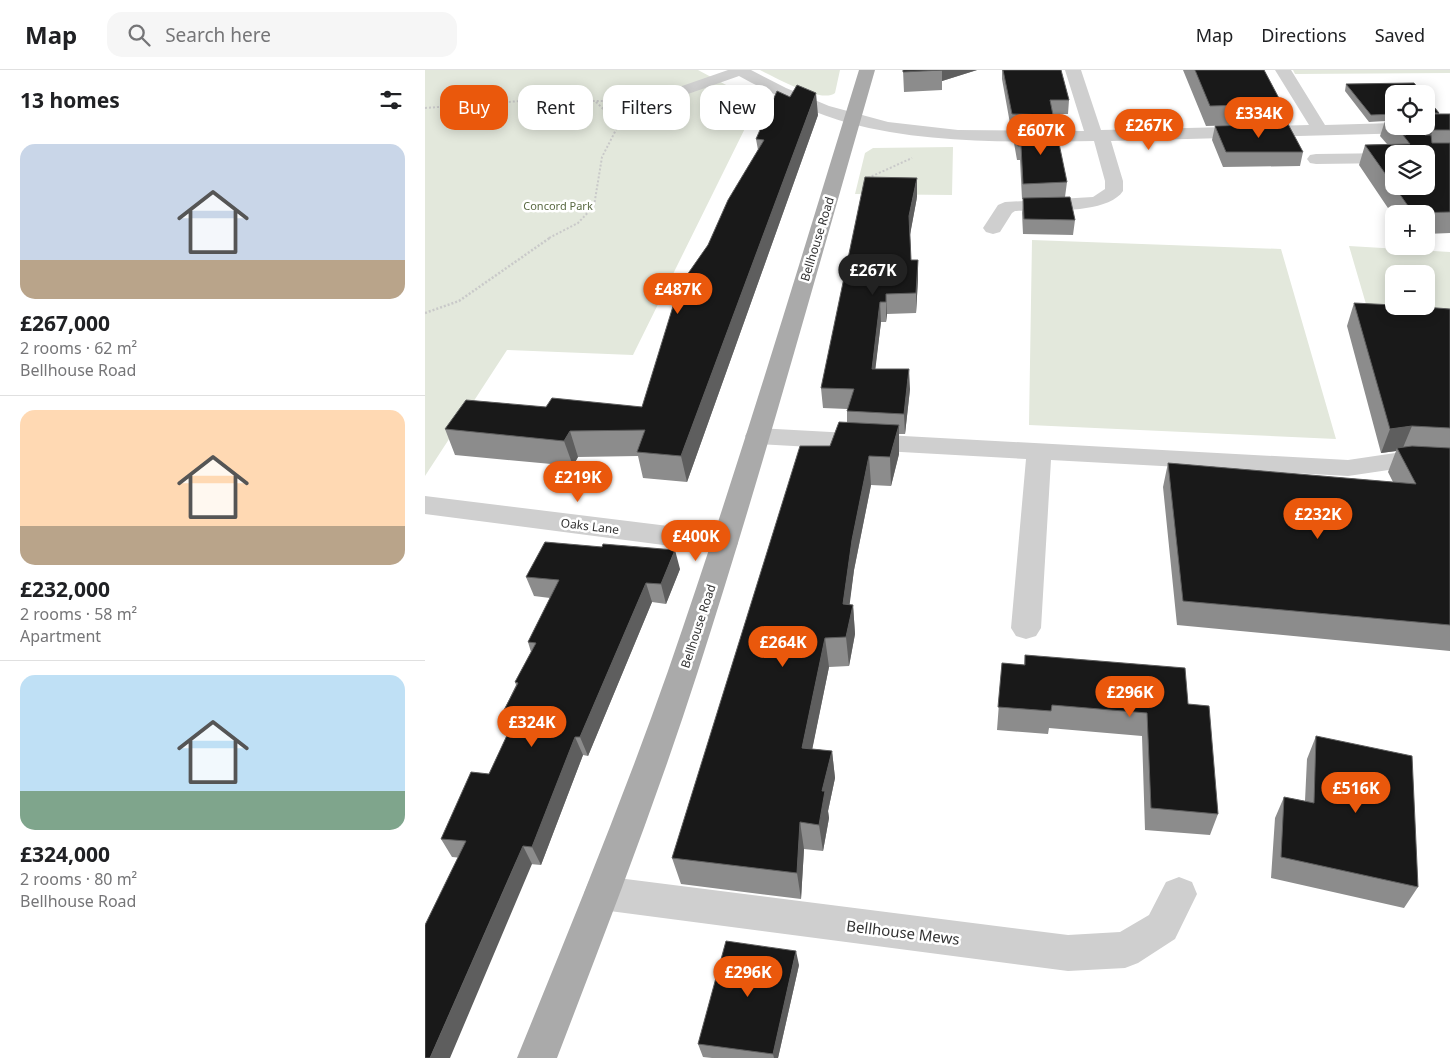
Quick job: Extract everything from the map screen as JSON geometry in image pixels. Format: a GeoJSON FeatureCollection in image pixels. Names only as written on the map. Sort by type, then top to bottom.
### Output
{"type":"FeatureCollection","features":[{"type":"Feature","properties":{"kind":"main road","name":"Bellhouse Road"},"geometry":{"type":"LineString","coordinates":[[537,1058],[602,893],[682,674],[725,543],[867,70]]}},
{"type":"Feature","properties":{"kind":"street"},"geometry":{"type":"LineString","coordinates":[[690,88],[739,70],[792,97],[853,119],[906,130],[954,135],[1097,135],[1450,127]]}},
{"type":"Feature","properties":{"kind":"street"},"geometry":{"type":"LineString","coordinates":[[993,228],[1005,209],[1013,206],[1096,202],[1114,191],[1114,181],[1073,70]]}},
{"type":"Feature","properties":{"kind":"street"},"geometry":{"type":"LineString","coordinates":[[1283,70],[1320,130]]}},
{"type":"Feature","properties":{"kind":"street"},"geometry":{"type":"LineString","coordinates":[[1316,159],[1385,158]]}},
{"type":"Feature","properties":{"kind":"street"},"geometry":{"type":"LineString","coordinates":[[757,436],[1347,468],[1402,460],[1450,463]]}},
{"type":"Feature","properties":{"kind":"street"},"geometry":{"type":"LineString","coordinates":[[1027,628],[1039,451]]}},
{"type":"Feature","properties":{"kind":"street","name":"Oaks Lane"},"geometry":{"type":"LineString","coordinates":[[425,505],[725,543]]}},
{"type":"Feature","properties":{"kind":"street","name":"Bellhouse Mews"},"geometry":{"type":"LineString","coordinates":[[602,893],[1068,953],[1125,950],[1161,927],[1179,894]]}},
{"type":"Feature","properties":{"kind":"path"},"geometry":{"type":"LineString","coordinates":[[426,108],[520,101],[603,102]]}},
{"type":"Feature","properties":{"kind":"path"},"geometry":{"type":"LineString","coordinates":[[595,102],[603,109]]}},
{"type":"Feature","properties":{"kind":"path"},"geometry":{"type":"LineString","coordinates":[[425,313],[459,301],[555,234],[578,223],[594,206],[602,157],[616,130]]}},
{"type":"Feature","properties":{"kind":"path"},"geometry":{"type":"LineString","coordinates":[[831,193],[898,165],[954,135]]}},
{"type":"Feature","properties":{"kind":"green space","name":"Concord Park"},"geometry":{"type":"Polygon","coordinates":[[[425,70],[698,70],[726,85],[700,85],[700,130],[744,130],[633,355],[507,350],[425,476],[425,70]]]}},
{"type":"Feature","properties":{"kind":"green space"},"geometry":{"type":"Polygon","coordinates":[[[760,70],[840,70],[835,93],[819,95],[798,88],[760,70]]]}},
{"type":"Feature","properties":{"kind":"green space"},"geometry":{"type":"Polygon","coordinates":[[[1293,70],[1450,70],[1450,73],[1295,74],[1293,70]]]}},
{"type":"Feature","properties":{"kind":"green space"},"geometry":{"type":"Polygon","coordinates":[[[953,147],[952,195],[855,194],[865,153],[873,148],[953,147]]]}},
{"type":"Feature","properties":{"kind":"green space"},"geometry":{"type":"Polygon","coordinates":[[[1032,240],[1281,249],[1336,439],[1029,425],[1032,240]]]}},
{"type":"Feature","properties":{"kind":"green space"},"geometry":{"type":"Polygon","coordinates":[[[1349,246],[1385,248],[1385,255],[1435,255],[1435,251],[1450,252],[1450,333],[1373,328],[1349,246]]]}},
{"type":"Feature","properties":{"kind":"building"},"geometry":{"type":"Polygon","coordinates":[[[903,70],[942,70],[903,72],[903,70]]]}},
{"type":"Feature","properties":{"kind":"building"},"geometry":{"type":"Polygon","coordinates":[[[1003,70],[1061,70],[1069,100],[1050,100],[1053,115],[1012,114],[1003,70]]]}},
{"type":"Feature","properties":{"kind":"building"},"geometry":{"type":"Polygon","coordinates":[[[1195,70],[1264,70],[1282,104],[1210,106],[1195,70]]]}},
{"type":"Feature","properties":{"kind":"building"},"geometry":{"type":"Polygon","coordinates":[[[1414,83],[1416,85],[1385,85],[1385,114],[1371,115],[1346,84],[1414,83]]]}},
{"type":"Feature","properties":{"kind":"building"},"geometry":{"type":"Polygon","coordinates":[[[797,85],[816,93],[681,456],[637,452],[645,430],[570,431],[564,441],[445,429],[466,400],[546,407],[552,398],[642,407],[674,303],[692,275],[687,275],[708,245],[728,200],[764,140],[756,139],[760,130],[774,130],[774,98],[777,91],[790,97],[797,85]]]}},
{"type":"Feature","properties":{"kind":"building"},"geometry":{"type":"Polygon","coordinates":[[[1435,114],[1450,114],[1450,130],[1435,130],[1435,114]]]}},
{"type":"Feature","properties":{"kind":"building"},"geometry":{"type":"Polygon","coordinates":[[[1288,124],[1303,152],[1226,152],[1215,126],[1288,124]]]}},
{"type":"Feature","properties":{"kind":"building"},"geometry":{"type":"Polygon","coordinates":[[[1015,129],[1056,129],[1067,182],[1023,184],[1021,146],[1018,146],[1015,129]]]}},
{"type":"Feature","properties":{"kind":"building"},"geometry":{"type":"Polygon","coordinates":[[[1403,135],[1431,135],[1432,143],[1450,143],[1450,212],[1435,212],[1435,205],[1407,205],[1400,195],[1435,195],[1435,145],[1385,145],[1385,173],[1365,145],[1410,144],[1403,135]]]}},
{"type":"Feature","properties":{"kind":"building"},"geometry":{"type":"Polygon","coordinates":[[[865,177],[917,178],[909,216],[911,260],[918,260],[916,293],[886,294],[886,302],[880,302],[872,369],[909,369],[904,414],[847,411],[854,389],[821,388],[865,177]]]}},
{"type":"Feature","properties":{"kind":"building"},"geometry":{"type":"Polygon","coordinates":[[[1070,197],[1075,220],[1024,219],[1023,198],[1070,197]]]}},
{"type":"Feature","properties":{"kind":"building"},"geometry":{"type":"Polygon","coordinates":[[[1354,303],[1385,305],[1385,315],[1435,315],[1435,308],[1450,309],[1450,428],[1412,426],[1390,429],[1354,303]]]}},
{"type":"Feature","properties":{"kind":"building"},"geometry":{"type":"Polygon","coordinates":[[[839,422],[899,425],[890,457],[869,456],[852,540],[843,604],[853,605],[846,637],[825,638],[802,748],[832,751],[822,791],[825,791],[819,825],[800,822],[797,873],[672,858],[800,446],[830,446],[839,422]]]}},
{"type":"Feature","properties":{"kind":"building"},"geometry":{"type":"Polygon","coordinates":[[[1412,446],[1450,448],[1450,625],[1183,601],[1168,463],[1416,484],[1397,448],[1412,446]]]}},
{"type":"Feature","properties":{"kind":"building"},"geometry":{"type":"Polygon","coordinates":[[[545,542],[602,547],[603,544],[675,550],[661,584],[646,583],[580,737],[575,737],[532,847],[523,846],[430,1058],[425,1058],[425,925],[466,841],[441,839],[471,772],[489,774],[516,716],[502,714],[518,683],[515,682],[536,643],[528,642],[559,580],[526,577],[545,542]]]}},
{"type":"Feature","properties":{"kind":"building"},"geometry":{"type":"Polygon","coordinates":[[[1025,655],[1185,668],[1188,704],[1209,706],[1218,814],[1151,808],[1147,713],[1052,705],[1051,711],[998,707],[1002,663],[1025,665],[1025,655]]]}},
{"type":"Feature","properties":{"kind":"building"},"geometry":{"type":"Polygon","coordinates":[[[1316,736],[1412,756],[1418,887],[1281,857],[1284,797],[1314,803],[1316,736]]]}},
{"type":"Feature","properties":{"kind":"building"},"geometry":{"type":"Polygon","coordinates":[[[726,941],[796,951],[773,1054],[698,1044],[726,941]]]}}]}
